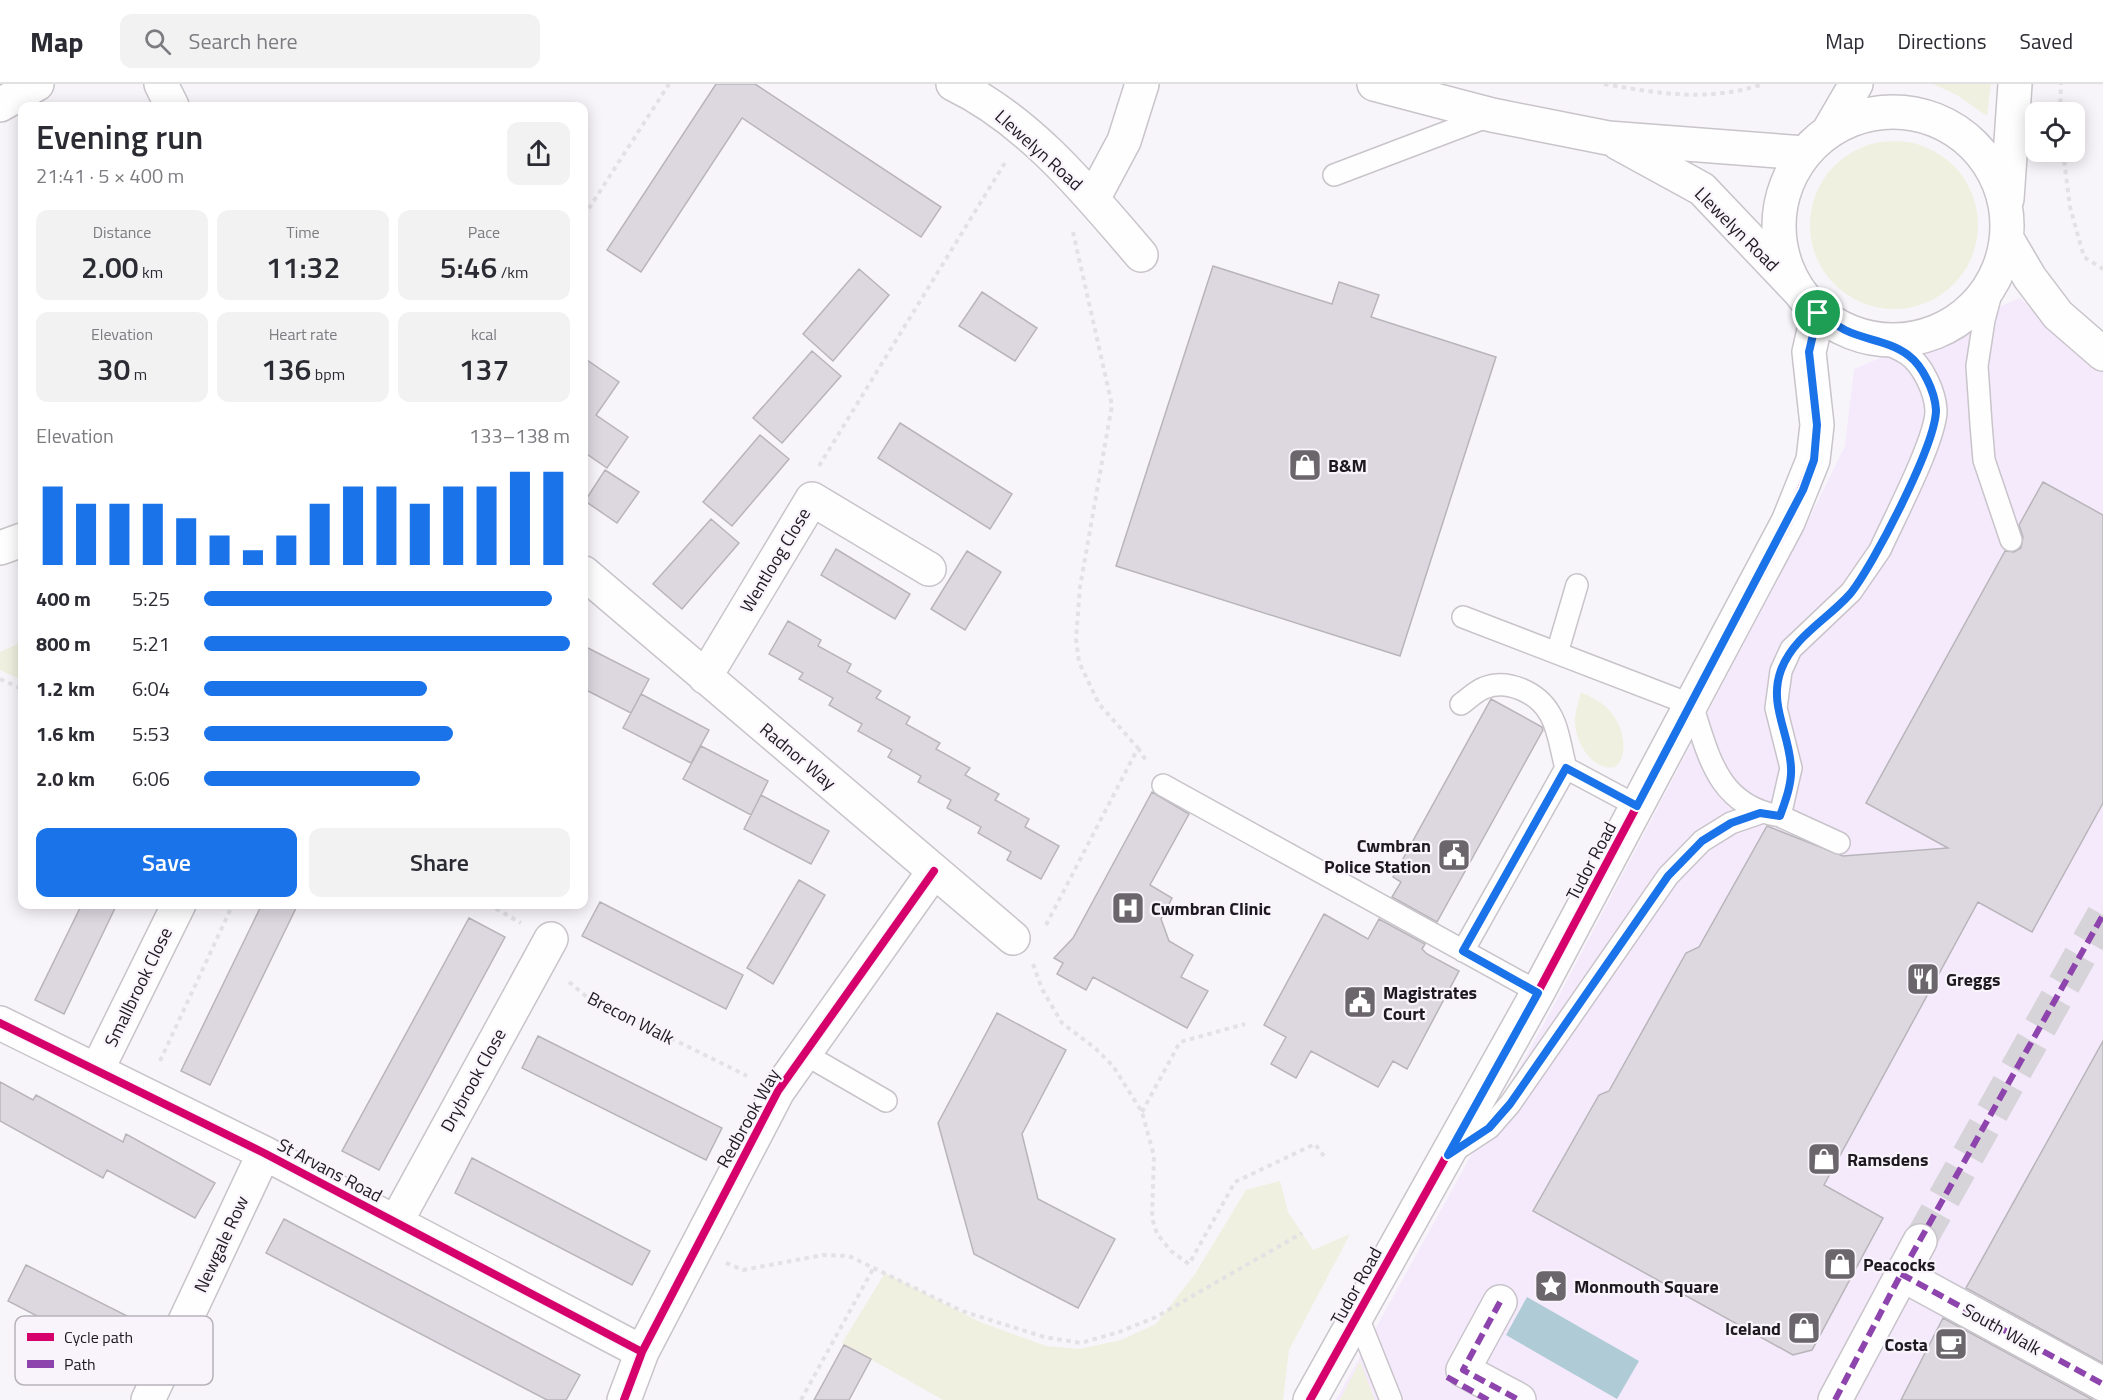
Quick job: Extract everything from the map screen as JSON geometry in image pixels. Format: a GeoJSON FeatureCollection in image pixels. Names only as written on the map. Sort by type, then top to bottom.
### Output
{"type":"FeatureCollection","features":[{"type":"Feature","properties":{"kind":"street"},"geometry":{"type":"LineString","coordinates":[[0,105],[37,84]]}},
{"type":"Feature","properties":{"kind":"street"},"geometry":{"type":"LineString","coordinates":[[161,84],[170,102]]}},
{"type":"Feature","properties":{"kind":"street","name":"Llewelyn Road"},"geometry":{"type":"LineString","coordinates":[[953,84],[983,101],[1012,122],[1093,199],[1141,255]]}},
{"type":"Feature","properties":{"kind":"street","name":"Llewelyn Road"},"geometry":{"type":"LineString","coordinates":[[1093,199],[1124,141],[1142,84]]}},
{"type":"Feature","properties":{"kind":"street","name":"Llewelyn Road"},"geometry":{"type":"LineString","coordinates":[[1374,84],[1492,115],[1608,138],[1817,142]]}},
{"type":"Feature","properties":{"kind":"street"},"geometry":{"type":"LineString","coordinates":[[1808,302],[1783,257],[1779,220],[1787,184],[1856,84]]}},
{"type":"Feature","properties":{"kind":"street","name":"Llewelyn Road"},"geometry":{"type":"LineString","coordinates":[[1608,138],[1702,189],[1808,302],[1846,330],[1878,340],[1913,339],[1946,327],[1974,306],[1996,275],[2006,224],[2015,84]]}},
{"type":"Feature","properties":{"kind":"street"},"geometry":{"type":"LineString","coordinates":[[1817,142],[1856,118],[1889,112],[1922,115],[1953,128],[1978,150],[1997,178],[2006,224],[2030,278],[2058,315],[2103,354]]}},
{"type":"Feature","properties":{"kind":"street","name":"Tudor Road"},"geometry":{"type":"LineString","coordinates":[[1310,1400],[1538,993],[1788,522],[1814,460],[1817,425],[1809,352],[1808,302]]}},
{"type":"Feature","properties":{"kind":"street","name":"Wentloog Close"},"geometry":{"type":"LineString","coordinates":[[705,677],[812,499],[929,569]]}},
{"type":"Feature","properties":{"kind":"street"},"geometry":{"type":"LineString","coordinates":[[0,548],[18,541]]}},
{"type":"Feature","properties":{"kind":"street","name":"Radnor Way"},"geometry":{"type":"LineString","coordinates":[[588,576],[1022,947]]}},
{"type":"Feature","properties":{"kind":"street","name":"Redbrook Way"},"geometry":{"type":"LineString","coordinates":[[624,1400],[642,1352],[778,1091],[933,871]]}},
{"type":"Feature","properties":{"kind":"street","name":"Smallbrook Close"},"geometry":{"type":"LineString","coordinates":[[97,1070],[177,909]]}},
{"type":"Feature","properties":{"kind":"street","name":"Drybrook Close"},"geometry":{"type":"LineString","coordinates":[[396,1222],[551,939]]}},
{"type":"Feature","properties":{"kind":"street","name":"St Arvans Road"},"geometry":{"type":"LineString","coordinates":[[0,1023],[264,1153],[642,1352]]}},
{"type":"Feature","properties":{"kind":"street","name":"Newgale Row"},"geometry":{"type":"LineString","coordinates":[[187,1316],[264,1153]]}},
{"type":"Feature","properties":{"kind":"street"},"geometry":{"type":"LineString","coordinates":[[1835,1400],[1920,1242]]}},
{"type":"Feature","properties":{"kind":"street","name":"South Walk"},"geometry":{"type":"LineString","coordinates":[[1901,1274],[2103,1384]]}},
{"type":"Feature","properties":{"kind":"street"},"geometry":{"type":"LineString","coordinates":[[1500,1302],[1463,1370],[1519,1400]]}},
{"type":"Feature","properties":{"kind":"street"},"geometry":{"type":"LineString","coordinates":[[1447,1377],[1488,1400]]}},
{"type":"Feature","properties":{"kind":"street","name":"Newgale Row"},"geometry":{"type":"LineString","coordinates":[[148,1400],[155,1385]]}},
{"type":"Feature","properties":{"kind":"lane"},"geometry":{"type":"LineString","coordinates":[[1334,175],[1492,115]]}},
{"type":"Feature","properties":{"kind":"lane"},"geometry":{"type":"LineString","coordinates":[[1996,275],[1984,320],[1977,366],[1984,460],[2011,540]]}},
{"type":"Feature","properties":{"kind":"lane"},"geometry":{"type":"LineString","coordinates":[[1770,815],[1791,768],[1776,708],[1781,671],[1791,649],[1851,592],[1875,559],[1933,432],[1936,409],[1930,386],[1919,366],[1908,354],[1878,340]]}},
{"type":"Feature","properties":{"kind":"lane"},"geometry":{"type":"LineString","coordinates":[[1557,653],[1577,585]]}},
{"type":"Feature","properties":{"kind":"lane"},"geometry":{"type":"LineString","coordinates":[[1463,617],[1692,705],[1710,762],[1735,798],[1839,843]]}},
{"type":"Feature","properties":{"kind":"lane"},"geometry":{"type":"LineString","coordinates":[[1461,704],[1482,689],[1493,685],[1504,685],[1535,696],[1551,715],[1566,768],[1463,951]]}},
{"type":"Feature","properties":{"kind":"lane"},"geometry":{"type":"LineString","coordinates":[[1566,768],[1637,806]]}},
{"type":"Feature","properties":{"kind":"lane"},"geometry":{"type":"LineString","coordinates":[[1162,785],[1538,993]]}},
{"type":"Feature","properties":{"kind":"lane"},"geometry":{"type":"LineString","coordinates":[[1448,1155],[1489,1128],[1510,1104],[1668,876],[1702,841],[1731,823],[1770,815]]}},
{"type":"Feature","properties":{"kind":"lane"},"geometry":{"type":"LineString","coordinates":[[803,1053],[886,1101]]}},
{"type":"Feature","properties":{"kind":"lane"},"geometry":{"type":"LineString","coordinates":[[1357,1315],[1391,1400]]}},
{"type":"Feature","properties":{"kind":"path"},"geometry":{"type":"LineString","coordinates":[[588,210],[669,84]]}},
{"type":"Feature","properties":{"kind":"path"},"geometry":{"type":"LineString","coordinates":[[1604,84],[1673,96],[1734,94],[1764,84]]}},
{"type":"Feature","properties":{"kind":"path"},"geometry":{"type":"LineString","coordinates":[[2060,102],[2061,84]]}},
{"type":"Feature","properties":{"kind":"path"},"geometry":{"type":"LineString","coordinates":[[812,499],[802,493],[1007,160]]}},
{"type":"Feature","properties":{"kind":"path"},"geometry":{"type":"LineString","coordinates":[[2064,162],[2070,207],[2084,256],[2103,269]]}},
{"type":"Feature","properties":{"kind":"path"},"geometry":{"type":"LineString","coordinates":[[1072,228],[1112,405],[1080,586],[1076,639],[1079,662],[1099,704],[1138,748],[1022,947],[1042,989],[1062,1023],[1095,1048],[1113,1066],[1142,1112],[1154,1156],[1152,1218],[1157,1234],[1171,1251],[1190,1264],[1235,1182],[1315,1144],[1324,1156]]}},
{"type":"Feature","properties":{"kind":"path"},"geometry":{"type":"LineString","coordinates":[[0,679],[18,687]]}},
{"type":"Feature","properties":{"kind":"path"},"geometry":{"type":"LineString","coordinates":[[145,1093],[231,909]]}},
{"type":"Feature","properties":{"kind":"path"},"geometry":{"type":"LineString","coordinates":[[1142,1112],[1180,1042],[1245,1024]]}},
{"type":"Feature","properties":{"kind":"path"},"geometry":{"type":"LineString","coordinates":[[696,1248],[743,1270],[795,1259],[837,1254],[874,1267],[962,1311],[1044,1337],[1081,1343],[1119,1332],[1156,1317],[1302,1233]]}},
{"type":"Feature","properties":{"kind":"path"},"geometry":{"type":"LineString","coordinates":[[801,1400],[874,1267]]}},
{"type":"Feature","properties":{"kind":"shaded area"},"geometry":{"type":"Polygon","coordinates":[[[2020,298],[2103,368],[2103,1400],[1336,1400],[1553,1007],[1801,535],[1845,446],[1854,369],[2020,298]]]}},
{"type":"Feature","properties":{"kind":"green space"},"geometry":{"type":"Polygon","coordinates":[[[1933,84],[1991,84],[1987,116],[1957,95],[1933,84]]]}},
{"type":"Feature","properties":{"kind":"green space"},"geometry":{"type":"Polygon","coordinates":[[[1894,141],[1926,147],[1941,155],[1953,166],[1964,178],[1972,193],[1978,225],[1972,257],[1964,272],[1953,284],[1941,295],[1926,303],[1894,309],[1862,303],[1847,295],[1835,284],[1824,272],[1816,257],[1810,225],[1816,193],[1824,178],[1835,166],[1847,155],[1862,147],[1894,141]]]}},
{"type":"Feature","properties":{"kind":"green space"},"geometry":{"type":"Polygon","coordinates":[[[18,644],[18,678],[0,670],[0,652],[18,644]]]}},
{"type":"Feature","properties":{"kind":"green space"},"geometry":{"type":"Polygon","coordinates":[[[1581,692],[1609,710],[1618,723],[1624,747],[1620,761],[1615,767],[1599,765],[1592,760],[1582,746],[1575,721],[1581,692]]]}},
{"type":"Feature","properties":{"kind":"green space"},"geometry":{"type":"Polygon","coordinates":[[[1280,1181],[1288,1212],[1313,1250],[1350,1234],[1289,1350],[1283,1400],[943,1400],[842,1343],[885,1273],[980,1322],[1046,1346],[1080,1349],[1121,1340],[1156,1324],[1195,1274],[1246,1190],[1280,1181]]]}},
{"type":"Feature","properties":{"kind":"green space"},"geometry":{"type":"Polygon","coordinates":[[[1360,1361],[1375,1400],[1340,1400],[1360,1361]]]}},
{"type":"Feature","properties":{"kind":"water"},"geometry":{"type":"Polygon","coordinates":[[[1527,1297],[1639,1361],[1617,1399],[1506,1335],[1527,1297]]]}},
{"type":"Feature","properties":{"kind":"building"},"geometry":{"type":"Polygon","coordinates":[[[716,84],[755,84],[941,207],[921,237],[742,118],[641,272],[607,250],[716,84]]]}},
{"type":"Feature","properties":{"kind":"building","name":"B&M"},"geometry":{"type":"Polygon","coordinates":[[[1213,266],[1332,304],[1339,282],[1379,295],[1371,317],[1496,357],[1400,656],[1116,566],[1213,266]]]}},
{"type":"Feature","properties":{"kind":"building"},"geometry":{"type":"Polygon","coordinates":[[[859,269],[889,295],[833,361],[803,334],[859,269]]]}},
{"type":"Feature","properties":{"kind":"building"},"geometry":{"type":"Polygon","coordinates":[[[982,292],[1037,328],[1015,361],[959,326],[982,292]]]}},
{"type":"Feature","properties":{"kind":"building"},"geometry":{"type":"Polygon","coordinates":[[[812,351],[841,376],[782,443],[753,418],[812,351]]]}},
{"type":"Feature","properties":{"kind":"building"},"geometry":{"type":"Polygon","coordinates":[[[588,361],[619,382],[596,415],[628,437],[607,468],[588,455],[588,361]]]}},
{"type":"Feature","properties":{"kind":"building"},"geometry":{"type":"Polygon","coordinates":[[[900,423],[1012,494],[990,529],[878,458],[900,423]]]}},
{"type":"Feature","properties":{"kind":"building"},"geometry":{"type":"Polygon","coordinates":[[[760,435],[789,459],[732,526],[703,502],[760,435]]]}},
{"type":"Feature","properties":{"kind":"building"},"geometry":{"type":"Polygon","coordinates":[[[605,470],[639,492],[617,523],[588,503],[588,496],[605,470]]]}},
{"type":"Feature","properties":{"kind":"building"},"geometry":{"type":"Polygon","coordinates":[[[2043,482],[2103,515],[2103,803],[2032,932],[1978,902],[1824,1185],[1883,1218],[1812,1350],[1793,1355],[1533,1211],[1599,1095],[1609,1091],[1686,953],[1699,947],[1767,826],[1843,856],[1948,848],[1866,803],[2005,551],[2014,552],[2021,548],[2023,537],[2019,525],[2043,482]]]}},
{"type":"Feature","properties":{"kind":"building"},"geometry":{"type":"Polygon","coordinates":[[[711,519],[739,543],[682,609],[653,584],[711,519]]]}},
{"type":"Feature","properties":{"kind":"building"},"geometry":{"type":"Polygon","coordinates":[[[836,549],[910,594],[895,619],[821,575],[836,549]]]}},
{"type":"Feature","properties":{"kind":"building"},"geometry":{"type":"Polygon","coordinates":[[[967,551],[1001,572],[965,630],[931,609],[967,551]]]}},
{"type":"Feature","properties":{"kind":"building"},"geometry":{"type":"Polygon","coordinates":[[[788,621],[821,640],[818,646],[851,664],[847,672],[881,691],[876,698],[910,717],[906,724],[940,743],[936,749],[970,768],[965,775],[999,794],[995,800],[1029,819],[1025,827],[1059,846],[1041,879],[1007,860],[1011,852],[978,833],[981,827],[947,808],[951,800],[918,782],[921,776],[888,757],[892,750],[858,731],[862,724],[829,705],[833,698],[799,679],[803,673],[769,654],[788,621]]]}},
{"type":"Feature","properties":{"kind":"building"},"geometry":{"type":"Polygon","coordinates":[[[588,648],[649,679],[631,713],[588,691],[588,648]]]}},
{"type":"Feature","properties":{"kind":"building"},"geometry":{"type":"Polygon","coordinates":[[[641,694],[709,730],[691,763],[623,728],[641,694]]]}},
{"type":"Feature","properties":{"kind":"building"},"geometry":{"type":"Polygon","coordinates":[[[1491,699],[1542,727],[1543,730],[1437,922],[1392,897],[1401,882],[1393,877],[1491,699]]]}},
{"type":"Feature","properties":{"kind":"building"},"geometry":{"type":"Polygon","coordinates":[[[701,746],[768,781],[751,815],[683,779],[701,746]]]}},
{"type":"Feature","properties":{"kind":"building","name":"Cwmbran Clinic"},"geometry":{"type":"Polygon","coordinates":[[[1152,792],[1189,814],[1150,885],[1172,898],[1161,919],[1169,941],[1193,955],[1181,977],[1208,991],[1187,1028],[1093,977],[1086,990],[1057,974],[1063,963],[1054,958],[1073,938],[1152,792]]]}},
{"type":"Feature","properties":{"kind":"building"},"geometry":{"type":"Polygon","coordinates":[[[761,795],[829,831],[811,864],[744,829],[761,795]]]}},
{"type":"Feature","properties":{"kind":"building"},"geometry":{"type":"Polygon","coordinates":[[[799,880],[825,895],[773,984],[747,968],[799,880]]]}},
{"type":"Feature","properties":{"kind":"building"},"geometry":{"type":"Polygon","coordinates":[[[600,902],[743,975],[726,1009],[582,936],[600,902]]]}},
{"type":"Feature","properties":{"kind":"building"},"geometry":{"type":"Polygon","coordinates":[[[80,909],[115,909],[64,1014],[35,1000],[80,909]]]}},
{"type":"Feature","properties":{"kind":"building"},"geometry":{"type":"Polygon","coordinates":[[[260,909],[296,909],[210,1085],[181,1071],[260,909]]]}},
{"type":"Feature","properties":{"kind":"building","name":"Magistrates Court"},"geometry":{"type":"Polygon","coordinates":[[[1324,914],[1368,939],[1379,919],[1425,944],[1422,949],[1427,954],[1459,971],[1407,1069],[1393,1061],[1378,1087],[1311,1051],[1296,1078],[1271,1064],[1286,1037],[1264,1025],[1324,914]]]}},
{"type":"Feature","properties":{"kind":"building"},"geometry":{"type":"Polygon","coordinates":[[[469,918],[505,937],[379,1170],[342,1151],[469,918]]]}},
{"type":"Feature","properties":{"kind":"building"},"geometry":{"type":"Polygon","coordinates":[[[997,1013],[1066,1050],[1022,1134],[1038,1199],[1115,1239],[1078,1308],[974,1254],[938,1123],[997,1013]]]}},
{"type":"Feature","properties":{"kind":"building"},"geometry":{"type":"Polygon","coordinates":[[[538,1036],[722,1128],[706,1160],[522,1068],[538,1036]]]}},
{"type":"Feature","properties":{"kind":"building"},"geometry":{"type":"Polygon","coordinates":[[[2103,1041],[2103,1363],[1966,1288],[2103,1041]]]}},
{"type":"Feature","properties":{"kind":"building"},"geometry":{"type":"Polygon","coordinates":[[[0,1082],[33,1100],[36,1095],[123,1142],[126,1134],[215,1183],[195,1218],[107,1170],[103,1178],[0,1121],[0,1082]]]}},
{"type":"Feature","properties":{"kind":"building"},"geometry":{"type":"Polygon","coordinates":[[[472,1158],[650,1251],[632,1285],[455,1193],[472,1158]]]}},
{"type":"Feature","properties":{"kind":"building"},"geometry":{"type":"Polygon","coordinates":[[[284,1219],[580,1375],[566,1400],[547,1400],[266,1253],[284,1219]]]}},
{"type":"Feature","properties":{"kind":"building"},"geometry":{"type":"Polygon","coordinates":[[[26,1265],[127,1316],[37,1316],[8,1301],[26,1265]]]}},
{"type":"Feature","properties":{"kind":"building"},"geometry":{"type":"Polygon","coordinates":[[[1943,1318],[2093,1400],[1901,1400],[1943,1318]]]}},
{"type":"Feature","properties":{"kind":"building"},"geometry":{"type":"Polygon","coordinates":[[[844,1345],[871,1359],[849,1400],[814,1400],[844,1345]]]}},
{"type":"Feature","properties":{"kind":"tunnel"},"geometry":{"type":"LineString","coordinates":[[1920,1241],[2103,915]]}},
{"type":"Feature","properties":{"kind":"marked path"},"geometry":{"type":"LineString","coordinates":[[1835,1400],[1901,1274],[2103,915]]}},
{"type":"Feature","properties":{"kind":"marked path"},"geometry":{"type":"LineString","coordinates":[[1901,1274],[2103,1384]]}},
{"type":"Feature","properties":{"kind":"marked path"},"geometry":{"type":"LineString","coordinates":[[1500,1302],[1463,1370],[1519,1400]]}},
{"type":"Feature","properties":{"kind":"marked path"},"geometry":{"type":"LineString","coordinates":[[1447,1377],[1488,1400]]}},
{"type":"Feature","properties":{"kind":"cycle path"},"geometry":{"type":"LineString","coordinates":[[1310,1400],[1538,992],[1788,522],[1813,460],[1817,425],[1809,352],[1818,313]]}},
{"type":"Feature","properties":{"kind":"cycle path"},"geometry":{"type":"LineString","coordinates":[[624,1400],[642,1352],[778,1091],[934,871]]}},
{"type":"Feature","properties":{"kind":"cycle path"},"geometry":{"type":"LineString","coordinates":[[0,1023],[264,1153],[642,1352]]}},
{"type":"Feature","properties":{"kind":"place","name":"B&M"},"geometry":{"type":"Point","coordinates":[1305,465]}},
{"type":"Feature","properties":{"kind":"place","name":"Cwmbran Police Station"},"geometry":{"type":"Point","coordinates":[1454,855]}},
{"type":"Feature","properties":{"kind":"place","name":"Cwmbran Clinic"},"geometry":{"type":"Point","coordinates":[1128,908]}},
{"type":"Feature","properties":{"kind":"place","name":"Greggs"},"geometry":{"type":"Point","coordinates":[1923,979]}},
{"type":"Feature","properties":{"kind":"place","name":"Magistrates Court"},"geometry":{"type":"Point","coordinates":[1360,1002]}},
{"type":"Feature","properties":{"kind":"place","name":"Ramsdens"},"geometry":{"type":"Point","coordinates":[1824,1159]}},
{"type":"Feature","properties":{"kind":"place","name":"Peacocks"},"geometry":{"type":"Point","coordinates":[1840,1264]}},
{"type":"Feature","properties":{"kind":"place","name":"Monmouth Square"},"geometry":{"type":"Point","coordinates":[1551,1286]}},
{"type":"Feature","properties":{"kind":"place","name":"Iceland"},"geometry":{"type":"Point","coordinates":[1804,1328]}},
{"type":"Feature","properties":{"kind":"place","name":"Costa"},"geometry":{"type":"Point","coordinates":[1951,1344]}},
{"type":"Feature","properties":{"kind":"route"},"geometry":{"type":"LineString","coordinates":[[1818,313],[1846,330],[1878,340],[1908,354],[1919,366],[1930,386],[1936,409],[1933,432],[1880,550],[1851,592],[1791,649],[1781,671],[1776,708],[1791,768],[1787,797],[1780,816],[1760,813],[1731,823],[1702,841],[1668,876],[1510,1104],[1489,1128],[1448,1155],[1538,993],[1463,951],[1566,768],[1637,806],[1803,490],[1814,460],[1817,425],[1809,352],[1818,313]]}}]}
